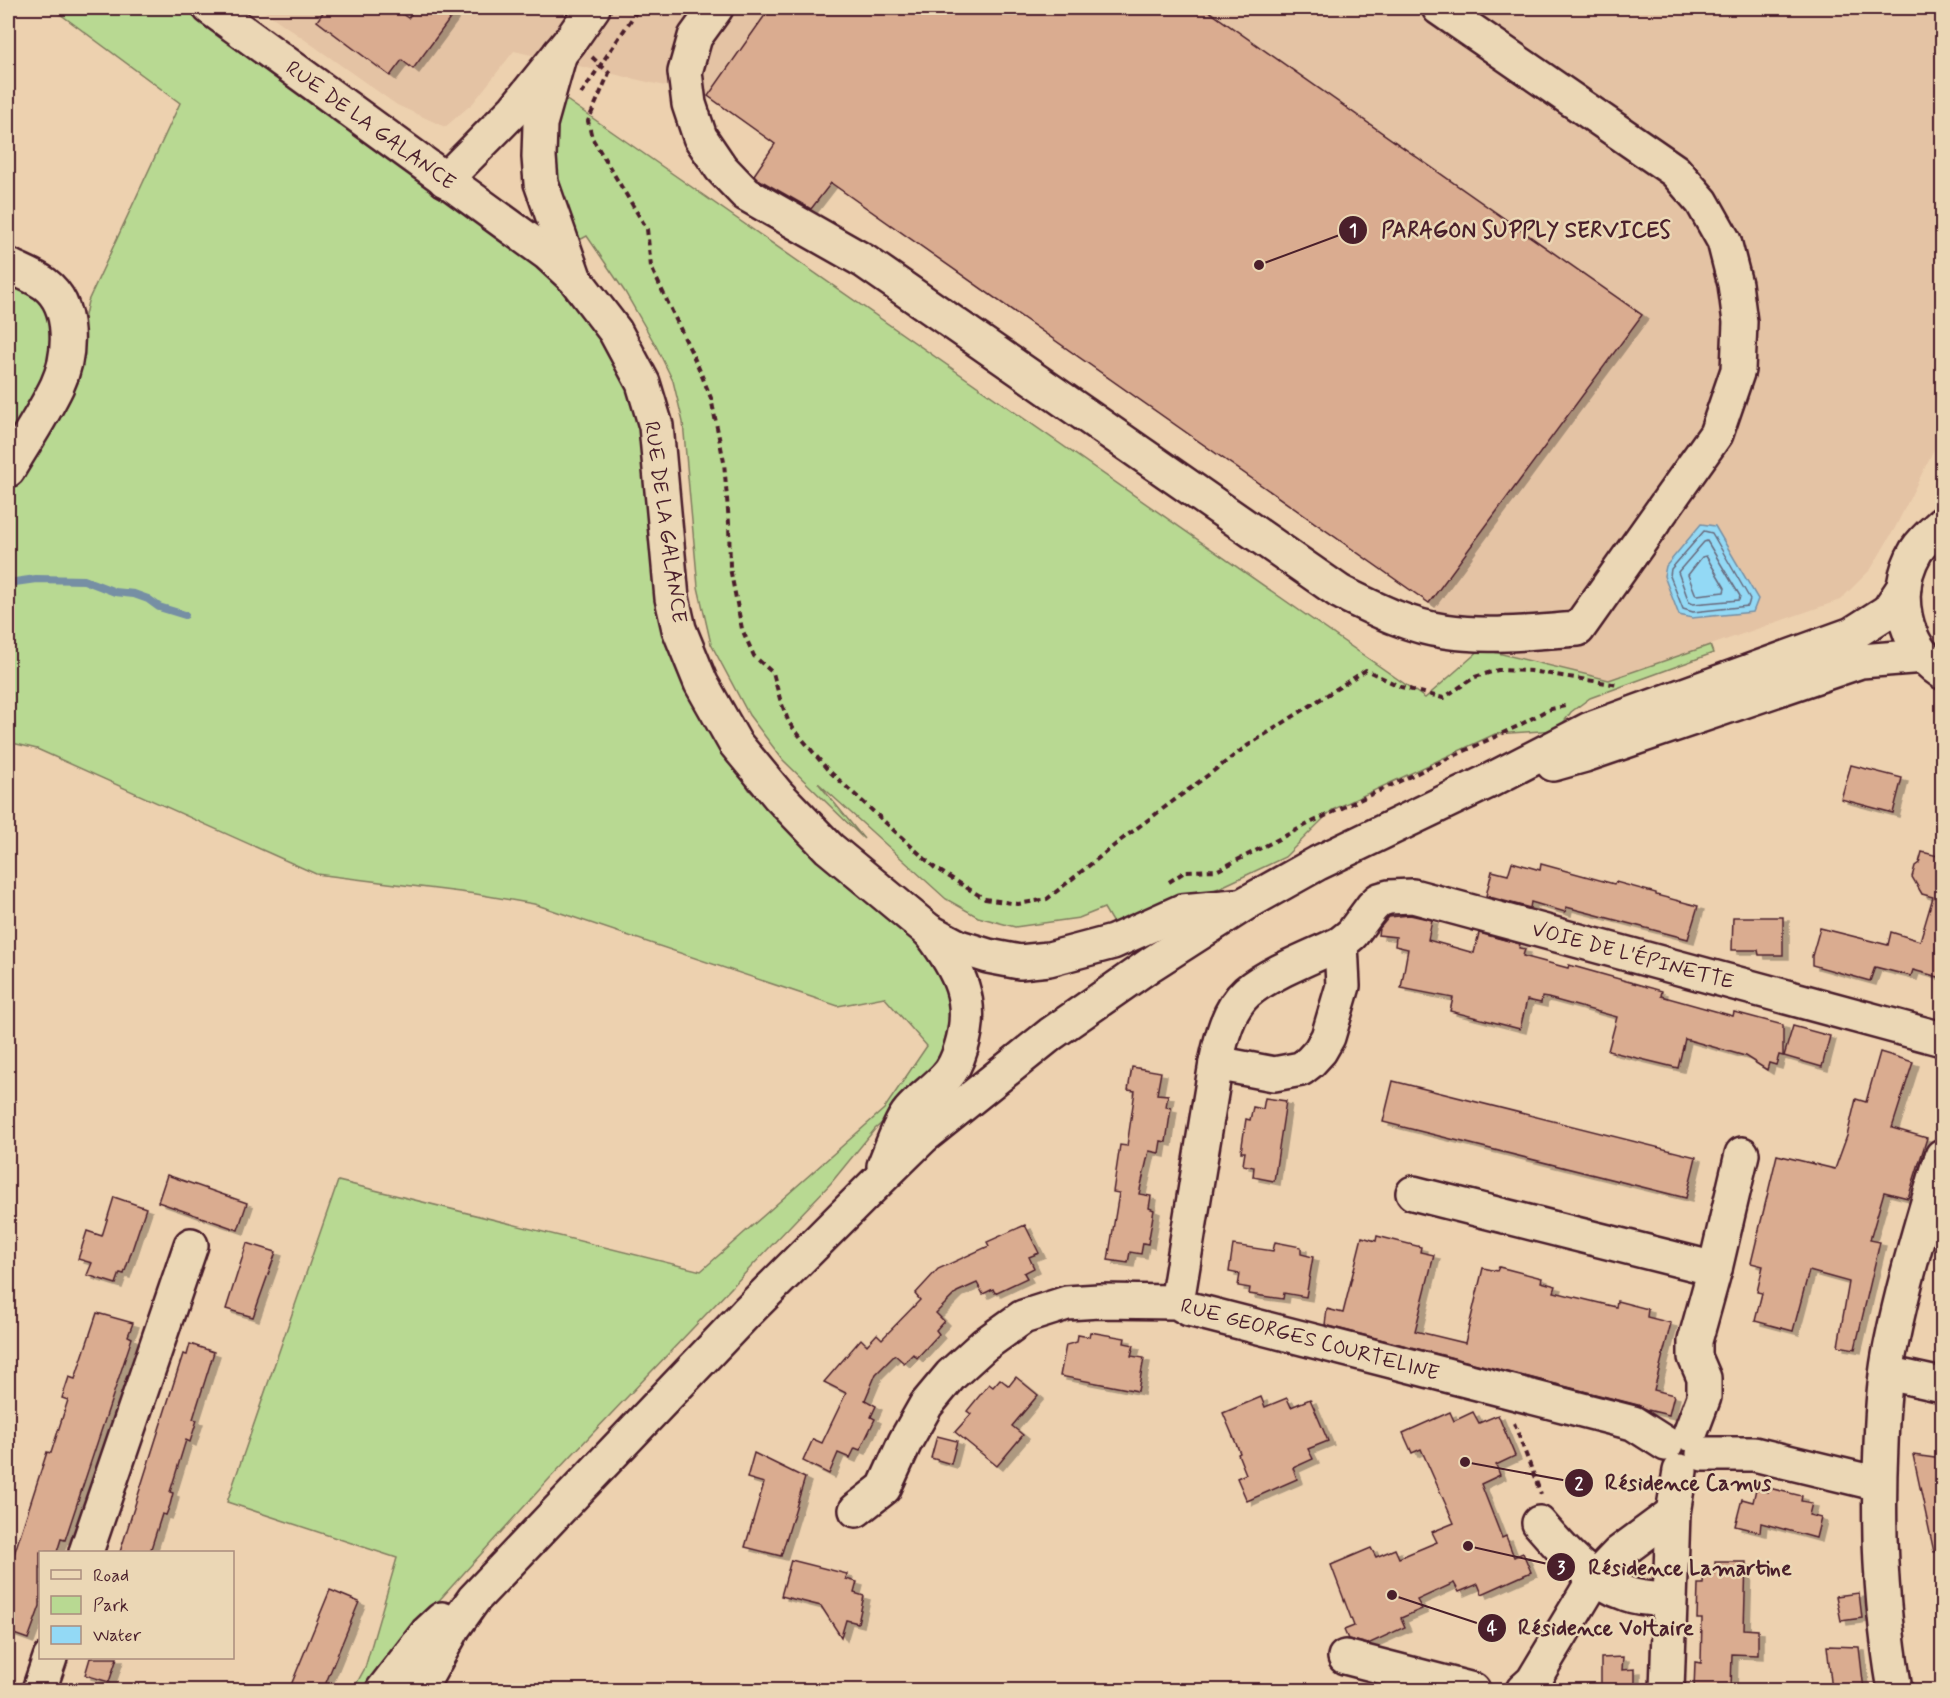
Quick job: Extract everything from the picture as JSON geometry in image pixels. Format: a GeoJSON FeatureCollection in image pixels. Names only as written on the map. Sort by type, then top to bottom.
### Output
{"type":"FeatureCollection","features":[{"type":"Feature","properties":{"kind":"street","name":"RUE DE LA GALANCE"},"geometry":{"type":"LineString","coordinates":[[210,8],[548,254],[575,279],[615,331],[643,383],[656,426],[672,598],[679,628],[701,683],[735,742],[778,795],[829,848],[929,931]]}},
{"type":"Feature","properties":{"kind":"street"},"geometry":{"type":"LineString","coordinates":[[575,279],[541,183],[540,124],[575,55],[593,8]]}},
{"type":"Feature","properties":{"kind":"street"},"geometry":{"type":"LineString","coordinates":[[716,8],[695,37],[685,72],[689,104],[700,137],[722,168],[746,194],[864,261],[1340,592],[1395,618],[1443,631],[1508,634],[1578,629],[1716,435],[1738,370],[1740,322],[1735,284],[1724,241],[1702,202],[1675,171],[1439,8]]}},
{"type":"Feature","properties":{"kind":"street"},"geometry":{"type":"LineString","coordinates":[[445,180],[515,109],[575,55]]}},
{"type":"Feature","properties":{"kind":"street"},"geometry":{"type":"LineString","coordinates":[[8,265],[45,284],[63,306],[67,322],[65,363],[57,386],[8,470]]}},
{"type":"Feature","properties":{"kind":"street"},"geometry":{"type":"LineString","coordinates":[[1933,664],[1915,644],[1907,623],[1903,602],[1908,568],[1917,551],[1942,524]]}},
{"type":"Feature","properties":{"kind":"street"},"geometry":{"type":"LineString","coordinates":[[419,1690],[454,1627],[474,1599],[746,1312],[923,1137],[1051,1034],[1151,964],[1243,905],[1317,863],[1487,782],[1590,729],[1852,634],[1888,611],[1904,587]]}},
{"type":"Feature","properties":{"kind":"street"},"geometry":{"type":"LineString","coordinates":[[1487,782],[1585,755],[1861,661],[1933,664]]}},
{"type":"Feature","properties":{"kind":"street","name":"VOIE DE L'ÉPINETTE"},"geometry":{"type":"LineString","coordinates":[[1341,943],[1352,934],[1379,900],[1389,897],[1413,896],[1942,1039]]}},
{"type":"Feature","properties":{"kind":"street"},"geometry":{"type":"LineString","coordinates":[[929,931],[959,946],[988,956],[1020,962],[1049,959],[1113,942],[1182,911],[1243,905]]}},
{"type":"Feature","properties":{"kind":"street"},"geometry":{"type":"LineString","coordinates":[[877,1182],[907,1113],[948,1075],[966,1033],[967,1014],[963,990],[951,961],[929,931]]}},
{"type":"Feature","properties":{"kind":"street"},"geometry":{"type":"LineString","coordinates":[[1177,1302],[1216,1063],[1220,1041],[1227,1024],[1236,1006],[1247,993],[1291,967],[1341,943],[1343,986],[1328,1037],[1310,1062],[1300,1069],[1275,1074],[1216,1063]]}},
{"type":"Feature","properties":{"kind":"street"},"geometry":{"type":"LineString","coordinates":[[1667,1690],[1673,1513],[1685,1451],[1704,1397],[1704,1378],[1695,1357],[1695,1341],[1715,1269],[1742,1154]]}},
{"type":"Feature","properties":{"kind":"street"},"geometry":{"type":"LineString","coordinates":[[1895,1690],[1883,1603],[1879,1540],[1882,1412],[1890,1347],[1906,1278],[1942,1156]]}},
{"type":"Feature","properties":{"kind":"street"},"geometry":{"type":"LineString","coordinates":[[1413,1193],[1715,1269]]}},
{"type":"Feature","properties":{"kind":"street"},"geometry":{"type":"LineString","coordinates":[[86,1551],[191,1245]]}},
{"type":"Feature","properties":{"kind":"street","name":"RUE GEORGES COURTELINE"},"geometry":{"type":"LineString","coordinates":[[856,1510],[884,1488],[926,1404],[951,1375],[984,1345],[1023,1317],[1067,1303],[1177,1302],[1189,1309],[1634,1423],[1685,1451]]}},
{"type":"Feature","properties":{"kind":"street"},"geometry":{"type":"LineString","coordinates":[[1887,1373],[1942,1385]]}},
{"type":"Feature","properties":{"kind":"street"},"geometry":{"type":"LineString","coordinates":[[1685,1451],[1754,1454],[1879,1484]]}},
{"type":"Feature","properties":{"kind":"street"},"geometry":{"type":"LineString","coordinates":[[1523,1690],[1533,1681],[1595,1578],[1619,1553],[1673,1513]]}},
{"type":"Feature","properties":{"kind":"street"},"geometry":{"type":"LineString","coordinates":[[1539,1523],[1566,1554],[1595,1578],[1626,1594],[1669,1600]]}},
{"type":"Feature","properties":{"kind":"street"},"geometry":{"type":"LineString","coordinates":[[383,1690],[427,1633],[441,1620],[474,1599]]}},
{"type":"Feature","properties":{"kind":"street"},"geometry":{"type":"LineString","coordinates":[[1345,1657],[1473,1690]]}},
{"type":"Feature","properties":{"kind":"street"},"geometry":{"type":"LineString","coordinates":[[39,1690],[50,1659]]}},
{"type":"Feature","properties":{"kind":"path"},"geometry":{"type":"LineString","coordinates":[[578,101],[600,63],[639,8]]}},
{"type":"Feature","properties":{"kind":"path"},"geometry":{"type":"LineString","coordinates":[[575,55],[600,63],[609,73],[588,121],[592,138],[648,229],[651,267],[697,363],[711,398],[724,462],[730,568],[742,629],[754,657],[773,672],[789,723],[827,770],[935,868],[985,899],[1018,904],[1047,899],[1121,840],[1247,746],[1366,670],[1401,687],[1443,698],[1475,677],[1498,670],[1531,671],[1624,686]]}},
{"type":"Feature","properties":{"kind":"path"},"geometry":{"type":"LineString","coordinates":[[1164,886],[1186,871],[1218,870],[1312,822],[1518,726],[1547,710],[1567,706]]}},
{"type":"Feature","properties":{"kind":"path"},"geometry":{"type":"LineString","coordinates":[[1501,1389],[1542,1497],[1539,1523]]}},
{"type":"Feature","properties":{"kind":"shaded area"},"geometry":{"type":"Polygon","coordinates":[[[260,8],[1942,8],[1942,433],[1895,528],[1871,569],[1840,600],[1610,680],[1481,649],[1429,603],[708,96],[514,51],[473,103],[445,127],[397,105],[260,8]]]}},
{"type":"Feature","properties":{"kind":"green space"},"geometry":{"type":"Polygon","coordinates":[[[52,8],[185,8],[559,284],[606,346],[638,407],[695,706],[750,791],[933,958],[959,1010],[940,1068],[875,1129],[831,1183],[550,1478],[395,1649],[367,1690],[353,1690],[365,1668],[397,1558],[227,1502],[338,1181],[701,1271],[884,1109],[927,1046],[884,997],[838,1006],[534,904],[476,894],[316,874],[37,749],[8,742],[8,485],[76,358],[88,301],[180,103],[52,8]]]}},
{"type":"Feature","properties":{"kind":"green space"},"geometry":{"type":"Polygon","coordinates":[[[558,94],[1425,698],[1481,649],[1609,680],[1710,645],[1713,653],[1590,698],[1571,712],[1558,730],[1495,734],[1332,810],[1285,857],[1219,888],[1117,930],[1104,908],[1079,918],[1015,927],[978,917],[946,899],[818,783],[864,839],[783,760],[749,715],[711,644],[698,587],[683,422],[673,381],[625,292],[587,236],[574,243],[554,196],[547,136],[558,94]]]}},
{"type":"Feature","properties":{"kind":"green space"},"geometry":{"type":"Polygon","coordinates":[[[8,270],[36,284],[60,340],[48,383],[8,443],[8,323],[12,317],[8,314],[8,270]]]}},
{"type":"Feature","properties":{"kind":"water"},"geometry":{"type":"Polygon","coordinates":[[[1701,524],[1715,526],[1758,599],[1753,612],[1692,618],[1679,615],[1664,576],[1666,566],[1701,524]]]}},
{"type":"Feature","properties":{"kind":"building"},"geometry":{"type":"Polygon","coordinates":[[[326,8],[393,8],[408,18],[416,8],[458,8],[413,69],[402,60],[390,76],[317,21],[326,8]]]}},
{"type":"Feature","properties":{"kind":"building"},"geometry":{"type":"Polygon","coordinates":[[[770,8],[1204,8],[1642,315],[1429,603],[831,183],[811,209],[758,179],[754,175],[775,144],[708,96],[770,8]]]}},
{"type":"Feature","properties":{"kind":"building"},"geometry":{"type":"Polygon","coordinates":[[[1851,765],[1902,778],[1893,813],[1841,799],[1851,765]]]}},
{"type":"Feature","properties":{"kind":"building"},"geometry":{"type":"Polygon","coordinates":[[[1922,852],[1942,857],[1942,978],[1913,970],[1911,976],[1875,967],[1870,981],[1812,965],[1812,956],[1820,928],[1888,945],[1891,932],[1920,941],[1933,897],[1922,894],[1912,877],[1922,852]]]}},
{"type":"Feature","properties":{"kind":"building"},"geometry":{"type":"Polygon","coordinates":[[[1512,862],[1540,870],[1541,864],[1614,884],[1616,882],[1698,906],[1688,939],[1566,907],[1565,912],[1531,902],[1530,908],[1486,896],[1492,871],[1508,875],[1512,862]]]}},
{"type":"Feature","properties":{"kind":"building"},"geometry":{"type":"Polygon","coordinates":[[[1410,915],[1432,920],[1428,940],[1474,953],[1479,933],[1520,944],[1519,948],[1525,949],[1523,956],[1568,968],[1569,965],[1662,991],[1661,996],[1733,1016],[1734,1012],[1783,1025],[1783,1056],[1779,1055],[1776,1065],[1769,1063],[1767,1070],[1745,1056],[1685,1039],[1678,1068],[1608,1051],[1617,1017],[1542,997],[1541,1003],[1527,1000],[1520,1029],[1450,1011],[1453,998],[1401,988],[1408,949],[1395,946],[1396,937],[1378,935],[1379,929],[1389,917],[1410,915]]]}},
{"type":"Feature","properties":{"kind":"building"},"geometry":{"type":"Polygon","coordinates":[[[1733,917],[1783,917],[1783,955],[1759,955],[1758,950],[1732,950],[1733,917]]]}},
{"type":"Feature","properties":{"kind":"building"},"geometry":{"type":"Polygon","coordinates":[[[1793,1026],[1830,1036],[1822,1067],[1784,1056],[1793,1026]]]}},
{"type":"Feature","properties":{"kind":"building"},"geometry":{"type":"Polygon","coordinates":[[[1880,1052],[1913,1062],[1892,1128],[1927,1138],[1908,1198],[1884,1192],[1870,1240],[1880,1242],[1855,1349],[1838,1346],[1849,1282],[1809,1271],[1793,1331],[1755,1321],[1762,1293],[1757,1292],[1763,1266],[1751,1263],[1777,1155],[1835,1169],[1847,1136],[1856,1099],[1866,1102],[1880,1052]]]}},
{"type":"Feature","properties":{"kind":"building"},"geometry":{"type":"Polygon","coordinates":[[[1132,1067],[1161,1072],[1157,1094],[1168,1095],[1166,1107],[1171,1108],[1166,1142],[1161,1141],[1159,1153],[1149,1151],[1139,1194],[1151,1196],[1149,1208],[1154,1210],[1148,1244],[1143,1243],[1141,1254],[1130,1252],[1128,1263],[1108,1260],[1119,1193],[1113,1192],[1120,1145],[1127,1146],[1135,1091],[1128,1090],[1132,1067]]]}},
{"type":"Feature","properties":{"kind":"building"},"geometry":{"type":"Polygon","coordinates":[[[1393,1081],[1696,1157],[1686,1198],[1383,1122],[1393,1081]]]}},
{"type":"Feature","properties":{"kind":"building"},"geometry":{"type":"Polygon","coordinates":[[[1265,1098],[1286,1101],[1274,1181],[1253,1177],[1254,1167],[1243,1165],[1245,1152],[1241,1152],[1246,1119],[1250,1120],[1253,1107],[1263,1109],[1265,1098]]]}},
{"type":"Feature","properties":{"kind":"building"},"geometry":{"type":"Polygon","coordinates":[[[167,1175],[247,1203],[238,1230],[158,1202],[167,1175]]]}},
{"type":"Feature","properties":{"kind":"building"},"geometry":{"type":"Polygon","coordinates":[[[114,1197],[146,1208],[124,1274],[120,1273],[116,1284],[87,1275],[92,1263],[78,1259],[87,1231],[102,1236],[114,1197]]]}},
{"type":"Feature","properties":{"kind":"building"},"geometry":{"type":"Polygon","coordinates":[[[1025,1225],[1039,1253],[1029,1257],[1034,1268],[1024,1273],[1027,1278],[995,1293],[993,1289],[983,1294],[977,1283],[957,1292],[936,1313],[944,1321],[936,1330],[939,1334],[917,1358],[913,1354],[904,1363],[895,1355],[876,1374],[865,1400],[876,1406],[871,1417],[875,1419],[860,1450],[855,1448],[850,1458],[838,1453],[829,1474],[803,1461],[813,1439],[822,1443],[846,1393],[824,1382],[861,1339],[867,1345],[877,1334],[882,1339],[920,1300],[915,1294],[938,1269],[989,1246],[987,1242],[1025,1225]]]}},
{"type":"Feature","properties":{"kind":"building"},"geometry":{"type":"Polygon","coordinates":[[[1377,1236],[1421,1247],[1420,1252],[1434,1255],[1415,1331],[1465,1343],[1483,1268],[1497,1271],[1499,1267],[1542,1278],[1541,1282],[1556,1286],[1554,1292],[1616,1307],[1617,1301],[1648,1309],[1647,1317],[1671,1323],[1654,1390],[1674,1395],[1669,1415],[1638,1405],[1325,1325],[1327,1309],[1343,1313],[1362,1237],[1376,1241],[1377,1236]]]}},
{"type":"Feature","properties":{"kind":"building"},"geometry":{"type":"Polygon","coordinates":[[[1275,1242],[1301,1247],[1301,1254],[1313,1257],[1306,1297],[1284,1293],[1283,1299],[1249,1294],[1250,1288],[1238,1286],[1240,1274],[1229,1272],[1233,1245],[1273,1251],[1275,1242]]]}},
{"type":"Feature","properties":{"kind":"building"},"geometry":{"type":"Polygon","coordinates":[[[247,1243],[276,1252],[253,1317],[226,1309],[247,1243]]]}},
{"type":"Feature","properties":{"kind":"building"},"geometry":{"type":"Polygon","coordinates":[[[97,1313],[133,1323],[128,1336],[132,1338],[65,1540],[61,1539],[57,1551],[39,1551],[39,1609],[28,1639],[8,1632],[8,1573],[47,1452],[51,1453],[68,1400],[62,1398],[69,1377],[75,1379],[97,1313]]]}},
{"type":"Feature","properties":{"kind":"building"},"geometry":{"type":"Polygon","coordinates":[[[1090,1332],[1125,1338],[1124,1343],[1134,1345],[1131,1356],[1144,1358],[1138,1391],[1060,1376],[1066,1345],[1077,1342],[1078,1335],[1089,1337],[1090,1332]]]}},
{"type":"Feature","properties":{"kind":"building"},"geometry":{"type":"Polygon","coordinates":[[[190,1344],[214,1352],[193,1419],[197,1420],[190,1442],[186,1440],[170,1492],[173,1493],[170,1505],[166,1515],[162,1514],[150,1551],[120,1551],[183,1354],[187,1355],[190,1344]]]}},
{"type":"Feature","properties":{"kind":"building"},"geometry":{"type":"Polygon","coordinates":[[[1016,1377],[1038,1395],[1012,1426],[1023,1435],[997,1466],[955,1432],[971,1414],[967,1411],[989,1384],[993,1387],[1000,1379],[1009,1386],[1016,1377]]]}},
{"type":"Feature","properties":{"kind":"building"},"geometry":{"type":"Polygon","coordinates":[[[1261,1397],[1265,1407],[1287,1398],[1291,1407],[1310,1399],[1328,1441],[1308,1449],[1313,1459],[1293,1468],[1297,1479],[1247,1501],[1237,1478],[1246,1474],[1223,1413],[1261,1397]]]}},
{"type":"Feature","properties":{"kind":"building"},"geometry":{"type":"Polygon","coordinates":[[[1450,1412],[1454,1421],[1473,1412],[1479,1423],[1498,1415],[1515,1456],[1496,1465],[1500,1475],[1481,1484],[1502,1538],[1506,1536],[1514,1557],[1523,1553],[1531,1572],[1482,1594],[1478,1584],[1459,1592],[1454,1583],[1417,1600],[1422,1609],[1401,1618],[1405,1627],[1368,1644],[1348,1639],[1344,1630],[1354,1626],[1331,1565],[1371,1548],[1376,1557],[1395,1549],[1399,1558],[1437,1542],[1432,1532],[1454,1523],[1421,1449],[1412,1453],[1403,1433],[1450,1412]]]}},
{"type":"Feature","properties":{"kind":"building"},"geometry":{"type":"Polygon","coordinates":[[[937,1436],[957,1441],[951,1464],[931,1458],[937,1436]]]}},
{"type":"Feature","properties":{"kind":"building"},"geometry":{"type":"Polygon","coordinates":[[[754,1453],[805,1478],[781,1556],[745,1547],[764,1483],[747,1478],[754,1453]]]}},
{"type":"Feature","properties":{"kind":"building"},"geometry":{"type":"Polygon","coordinates":[[[1913,1455],[1942,1459],[1942,1551],[1934,1552],[1913,1455]]]}},
{"type":"Feature","properties":{"kind":"building"},"geometry":{"type":"Polygon","coordinates":[[[1769,1488],[1802,1496],[1801,1501],[1812,1503],[1809,1515],[1821,1518],[1816,1538],[1761,1523],[1760,1532],[1735,1526],[1742,1499],[1753,1502],[1756,1489],[1768,1492],[1769,1488]]]}},
{"type":"Feature","properties":{"kind":"building"},"geometry":{"type":"Polygon","coordinates":[[[791,1560],[847,1574],[846,1579],[857,1582],[854,1593],[864,1596],[858,1623],[846,1620],[841,1637],[821,1606],[781,1596],[791,1560]]]}},
{"type":"Feature","properties":{"kind":"building"},"geometry":{"type":"Polygon","coordinates":[[[1715,1562],[1746,1562],[1744,1629],[1758,1630],[1758,1655],[1732,1654],[1731,1690],[1694,1690],[1695,1662],[1701,1663],[1702,1619],[1697,1619],[1698,1584],[1703,1584],[1704,1573],[1715,1573],[1715,1562]]]}},
{"type":"Feature","properties":{"kind":"building"},"geometry":{"type":"Polygon","coordinates":[[[330,1590],[359,1602],[323,1690],[289,1690],[330,1590]]]}},
{"type":"Feature","properties":{"kind":"building"},"geometry":{"type":"Polygon","coordinates":[[[1859,1593],[1862,1618],[1841,1621],[1836,1596],[1859,1593]]]}},
{"type":"Feature","properties":{"kind":"building"},"geometry":{"type":"Polygon","coordinates":[[[1827,1646],[1859,1647],[1864,1690],[1832,1690],[1827,1646]]]}},
{"type":"Feature","properties":{"kind":"building"},"geometry":{"type":"Polygon","coordinates":[[[1623,1657],[1622,1670],[1635,1669],[1635,1690],[1601,1690],[1601,1658],[1623,1657]]]}},
{"type":"Feature","properties":{"kind":"building"},"geometry":{"type":"Polygon","coordinates":[[[90,1659],[117,1659],[109,1682],[85,1675],[90,1659]]]}},
{"type":"Feature","properties":{"kind":"waterway"},"geometry":{"type":"LineString","coordinates":[[8,583],[36,579],[84,580],[115,592],[134,594],[148,599],[159,607],[185,615]]}},
{"type":"Feature","properties":{"kind":"place","name":"PARAGON SUPPLY SERVICES"},"geometry":{"type":"Point","coordinates":[1259,265]}},
{"type":"Feature","properties":{"kind":"place","name":"Résidence Camus"},"geometry":{"type":"Point","coordinates":[1465,1462]}},
{"type":"Feature","properties":{"kind":"place","name":"Résidence Lamartine"},"geometry":{"type":"Point","coordinates":[1468,1546]}},
{"type":"Feature","properties":{"kind":"place","name":"Résidence Voltaire"},"geometry":{"type":"Point","coordinates":[1392,1595]}}]}
